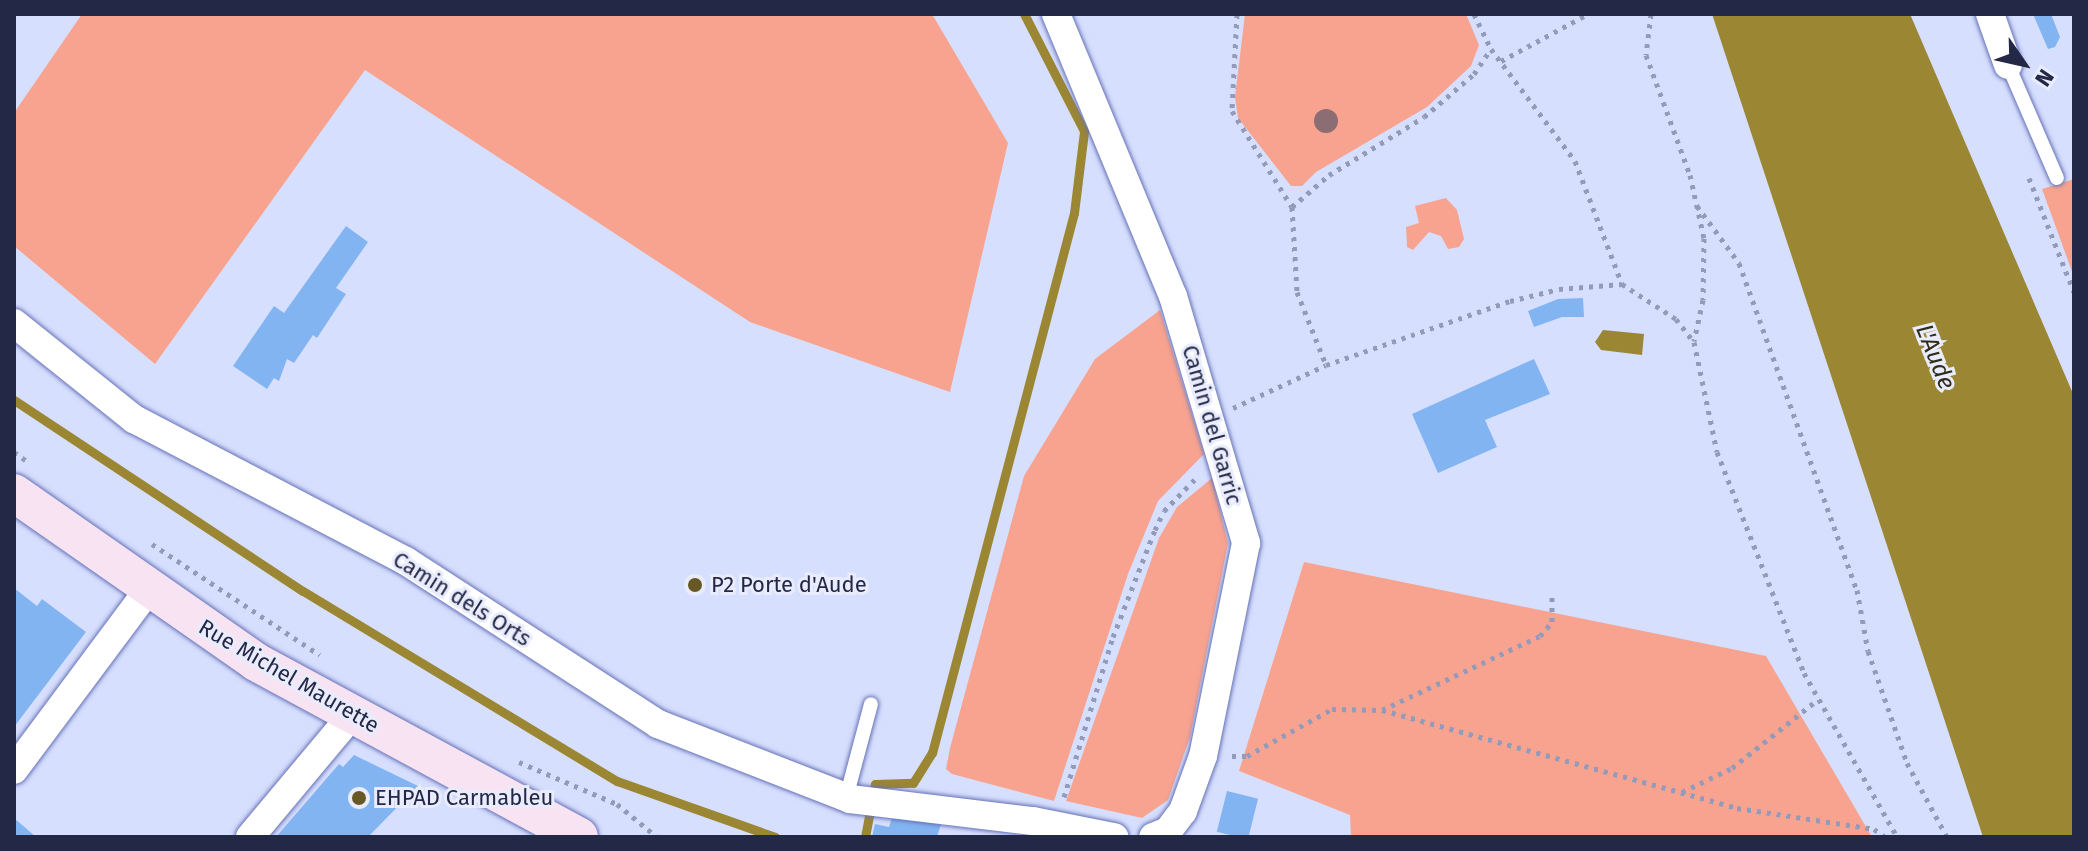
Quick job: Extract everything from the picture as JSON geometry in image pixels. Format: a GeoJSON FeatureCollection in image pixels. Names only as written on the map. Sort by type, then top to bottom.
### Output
{"type":"FeatureCollection","features":[{"type":"Feature","properties":{"kind":"main road","name":"Rue Michel Maurette"},"geometry":{"type":"LineString","coordinates":[[22,478],[148,590],[256,662],[579,837]]}},
{"type":"Feature","properties":{"kind":"street","name":"Camin del Garric"},"geometry":{"type":"LineString","coordinates":[[1056,14],[1173,296],[1212,417],[1246,543],[1203,756],[1183,811],[1168,831],[1153,837]]}},
{"type":"Feature","properties":{"kind":"street"},"geometry":{"type":"LineString","coordinates":[[1990,14],[2008,65]]}},
{"type":"Feature","properties":{"kind":"street","name":"Camin dels Orts"},"geometry":{"type":"LineString","coordinates":[[14,323],[134,419],[406,561],[658,724],[848,798],[1039,828]]}},
{"type":"Feature","properties":{"kind":"street"},"geometry":{"type":"LineString","coordinates":[[14,770],[148,590]]}},
{"type":"Feature","properties":{"kind":"street"},"geometry":{"type":"LineString","coordinates":[[250,837],[352,715]]}},
{"type":"Feature","properties":{"kind":"street"},"geometry":{"type":"LineString","coordinates":[[1039,828],[1114,837]]}},
{"type":"Feature","properties":{"kind":"lane"},"geometry":{"type":"LineString","coordinates":[[2008,65],[2057,178]]}},
{"type":"Feature","properties":{"kind":"lane"},"geometry":{"type":"LineString","coordinates":[[848,798],[871,704]]}},
{"type":"Feature","properties":{"kind":"path"},"geometry":{"type":"LineString","coordinates":[[1237,14],[1232,111],[1292,207],[1297,292],[1326,365]]}},
{"type":"Feature","properties":{"kind":"path"},"geometry":{"type":"LineString","coordinates":[[1474,14],[1491,49],[1575,161],[1622,284],[1676,319],[1694,342]]}},
{"type":"Feature","properties":{"kind":"path"},"geometry":{"type":"LineString","coordinates":[[1501,61],[1588,14]]}},
{"type":"Feature","properties":{"kind":"path"},"geometry":{"type":"LineString","coordinates":[[1651,14],[1646,55],[1697,206],[1704,238],[1703,300],[1694,342],[1717,452],[1816,701],[1897,837]]}},
{"type":"Feature","properties":{"kind":"path"},"geometry":{"type":"LineString","coordinates":[[1292,207],[1329,175],[1424,117],[1474,74],[1491,49]]}},
{"type":"Feature","properties":{"kind":"path"},"geometry":{"type":"LineString","coordinates":[[1697,206],[1739,263],[1857,590],[1868,651],[1907,763],[1947,837]]}},
{"type":"Feature","properties":{"kind":"path"},"geometry":{"type":"LineString","coordinates":[[1212,417],[1326,365],[1510,301],[1559,289],[1622,284]]}},
{"type":"Feature","properties":{"kind":"path"},"geometry":{"type":"LineString","coordinates":[[14,452],[22,478]]}},
{"type":"Feature","properties":{"kind":"path"},"geometry":{"type":"LineString","coordinates":[[1039,828],[1160,521],[1180,492],[1222,456]]}},
{"type":"Feature","properties":{"kind":"path"},"geometry":{"type":"LineString","coordinates":[[141,537],[333,663]]}},
{"type":"Feature","properties":{"kind":"path"},"geometry":{"type":"LineString","coordinates":[[1382,710],[1540,636],[1552,622],[1552,593]]}},
{"type":"Feature","properties":{"kind":"path"},"geometry":{"type":"LineString","coordinates":[[1679,793],[1732,768],[1816,701]]}},
{"type":"Feature","properties":{"kind":"path"},"geometry":{"type":"LineString","coordinates":[[1203,756],[1247,756],[1332,709],[1382,710],[1737,808],[1874,829],[1885,837]]}},
{"type":"Feature","properties":{"kind":"path"},"geometry":{"type":"LineString","coordinates":[[516,761],[617,804],[657,837]]}},
{"type":"Feature","properties":{"kind":"shaded area"},"geometry":{"type":"Polygon","coordinates":[[[82,14],[932,14],[1008,143],[950,392],[750,322],[365,70],[155,364],[14,246],[14,113],[82,14]]]}},
{"type":"Feature","properties":{"kind":"shaded area"},"geometry":{"type":"Polygon","coordinates":[[[1245,14],[1466,14],[1479,45],[1471,66],[1427,107],[1316,172],[1302,186],[1291,186],[1238,118],[1235,97],[1245,14]]]}},
{"type":"Feature","properties":{"kind":"shaded area"},"geometry":{"type":"Polygon","coordinates":[[[2074,179],[2074,277],[2042,189],[2074,179]]]}},
{"type":"Feature","properties":{"kind":"shaded area"},"geometry":{"type":"Polygon","coordinates":[[[1446,198],[1457,210],[1464,239],[1459,247],[1448,249],[1441,236],[1429,232],[1413,250],[1407,247],[1406,227],[1419,223],[1415,206],[1446,198]]]}},
{"type":"Feature","properties":{"kind":"shaded area"},"geometry":{"type":"Polygon","coordinates":[[[1160,310],[1204,454],[1158,501],[1128,574],[1054,801],[952,774],[946,769],[950,748],[1024,476],[1095,359],[1160,310]]]}},
{"type":"Feature","properties":{"kind":"shaded area"},"geometry":{"type":"Polygon","coordinates":[[[1212,478],[1228,543],[1190,737],[1168,800],[1142,818],[1066,801],[1159,538],[1177,507],[1212,478]]]}},
{"type":"Feature","properties":{"kind":"shaded area"},"geometry":{"type":"Polygon","coordinates":[[[1304,562],[1766,656],[1872,837],[1351,837],[1350,815],[1239,771],[1304,562]]]}},
{"type":"Feature","properties":{"kind":"water","name":"L'Aude"},"geometry":{"type":"Polygon","coordinates":[[[1712,14],[1910,14],[2074,396],[2074,837],[1983,837],[1712,14]]]}},
{"type":"Feature","properties":{"kind":"water"},"geometry":{"type":"Polygon","coordinates":[[[1603,330],[1644,334],[1642,355],[1601,350],[1595,342],[1603,330]]]}},
{"type":"Feature","properties":{"kind":"building"},"geometry":{"type":"Polygon","coordinates":[[[2033,14],[2051,14],[2060,37],[2055,47],[2048,49],[2033,14]]]}},
{"type":"Feature","properties":{"kind":"building"},"geometry":{"type":"Polygon","coordinates":[[[346,226],[368,242],[336,288],[346,294],[317,338],[313,335],[294,363],[287,359],[279,381],[274,378],[267,389],[233,366],[274,306],[284,313],[346,226]]]}},
{"type":"Feature","properties":{"kind":"building"},"geometry":{"type":"Polygon","coordinates":[[[1583,298],[1584,317],[1562,317],[1534,327],[1528,311],[1558,299],[1583,298]]]}},
{"type":"Feature","properties":{"kind":"building"},"geometry":{"type":"Polygon","coordinates":[[[1534,359],[1550,394],[1485,420],[1497,447],[1438,473],[1412,414],[1534,359]]]}},
{"type":"Feature","properties":{"kind":"building"},"geometry":{"type":"Polygon","coordinates":[[[14,588],[37,606],[42,599],[86,632],[14,727],[14,588]]]}},
{"type":"Feature","properties":{"kind":"building","name":"EHPAD Carmableu"},"geometry":{"type":"Polygon","coordinates":[[[354,755],[418,786],[368,837],[276,837],[339,764],[343,767],[354,755]]]}},
{"type":"Feature","properties":{"kind":"building"},"geometry":{"type":"Polygon","coordinates":[[[1227,791],[1258,799],[1249,837],[1217,832],[1227,791]]]}},
{"type":"Feature","properties":{"kind":"building"},"geometry":{"type":"Polygon","coordinates":[[[894,812],[941,824],[937,837],[872,837],[875,824],[889,827],[894,812]]]}},
{"type":"Feature","properties":{"kind":"building"},"geometry":{"type":"Polygon","coordinates":[[[14,818],[36,837],[14,837],[14,818]]]}},
{"type":"Feature","properties":{"kind":"waterway"},"geometry":{"type":"LineString","coordinates":[[865,837],[875,784],[913,783],[932,753],[1074,213],[1084,131],[1024,14]]}},
{"type":"Feature","properties":{"kind":"waterway"},"geometry":{"type":"LineString","coordinates":[[14,400],[303,591],[617,781],[775,837]]}},
{"type":"Feature","properties":{"kind":"place","name":"P2 Porte d'Aude"},"geometry":{"type":"Point","coordinates":[695,585]}},
{"type":"Feature","properties":{"kind":"place","name":"EHPAD Carmableu"},"geometry":{"type":"Point","coordinates":[359,798]}}]}
